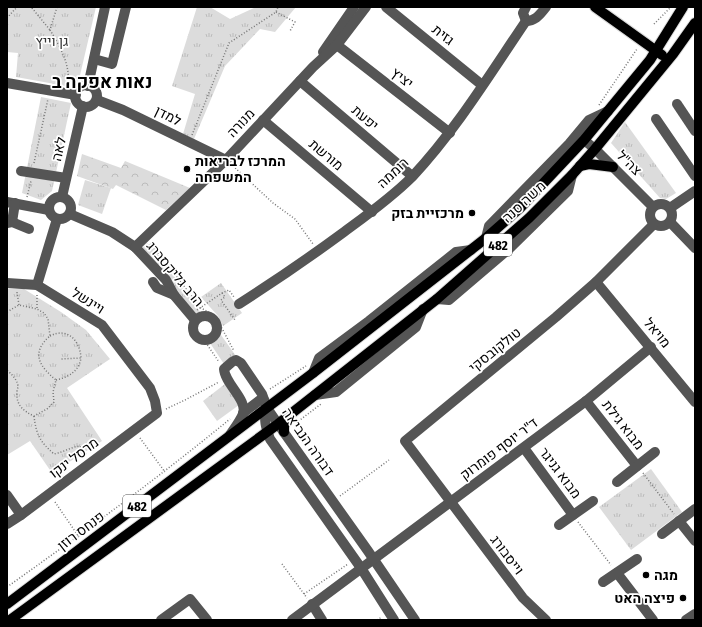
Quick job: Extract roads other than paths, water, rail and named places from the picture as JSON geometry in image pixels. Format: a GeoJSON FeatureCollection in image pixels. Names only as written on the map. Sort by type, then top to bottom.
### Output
{"type":"FeatureCollection","features":[{"type":"Feature","properties":{"kind":"main road"},"geometry":{"type":"LineString","coordinates":[[595,7],[656,52],[662,55],[673,54]]}},
{"type":"Feature","properties":{"kind":"main road","name":"משה סנה"},"geometry":{"type":"LineString","coordinates":[[264,401],[310,369],[471,250],[520,208],[584,140],[656,52],[683,7]]}},
{"type":"Feature","properties":{"kind":"main road","name":"משה סנה"},"geometry":{"type":"LineString","coordinates":[[269,435],[281,428],[291,413],[437,299],[529,218],[572,175],[595,149],[673,54],[695,23]]}},
{"type":"Feature","properties":{"kind":"main road"},"geometry":{"type":"LineString","coordinates":[[580,166],[589,164],[613,167]]}},
{"type":"Feature","properties":{"kind":"main road","name":"פנחס רוזן"},"geometry":{"type":"LineString","coordinates":[[7,604],[229,437],[264,401]]}},
{"type":"Feature","properties":{"kind":"main road","name":"482"},"geometry":{"type":"LineString","coordinates":[[10,620],[257,439],[269,435]]}},
{"type":"Feature","properties":{"kind":"street"},"geometry":{"type":"LineString","coordinates":[[71,95],[89,83],[105,7]]}},
{"type":"Feature","properties":{"kind":"street"},"geometry":{"type":"LineString","coordinates":[[94,59],[112,64],[126,7]]}},
{"type":"Feature","properties":{"kind":"street","name":"מנורה"},"geometry":{"type":"LineString","coordinates":[[313,67],[354,7]]}},
{"type":"Feature","properties":{"kind":"street","name":"מנורה"},"geometry":{"type":"LineString","coordinates":[[135,247],[226,160],[313,67],[337,45],[366,7]]}},
{"type":"Feature","properties":{"kind":"street","name":"גזית"},"geometry":{"type":"LineString","coordinates":[[386,7],[482,85]]}},
{"type":"Feature","properties":{"kind":"street"},"geometry":{"type":"LineString","coordinates":[[526,7],[523,13],[526,21]]}},
{"type":"Feature","properties":{"kind":"street","name":"רוממה"},"geometry":{"type":"LineString","coordinates":[[239,304],[318,251],[372,212],[395,193],[450,133],[526,21],[531,21],[539,16],[546,7]]}},
{"type":"Feature","properties":{"kind":"street","name":"יציץ"},"geometry":{"type":"LineString","coordinates":[[337,45],[450,133]]}},
{"type":"Feature","properties":{"kind":"street","name":"יפעת"},"geometry":{"type":"LineString","coordinates":[[300,81],[412,176]]}},
{"type":"Feature","properties":{"kind":"street"},"geometry":{"type":"LineString","coordinates":[[7,82],[71,95],[83,106],[93,105],[97,100],[96,92],[89,83]]}},
{"type":"Feature","properties":{"kind":"street","name":"למדן"},"geometry":{"type":"LineString","coordinates":[[97,100],[123,110],[226,160]]}},
{"type":"Feature","properties":{"kind":"street"},"geometry":{"type":"LineString","coordinates":[[677,104],[695,131]]}},
{"type":"Feature","properties":{"kind":"street","name":"לאה"},"geometry":{"type":"LineString","coordinates":[[62,198],[83,106]]}},
{"type":"Feature","properties":{"kind":"street"},"geometry":{"type":"LineString","coordinates":[[486,238],[489,226],[569,144],[589,120],[608,111]]}},
{"type":"Feature","properties":{"kind":"street"},"geometry":{"type":"LineString","coordinates":[[656,119],[695,176]]}},
{"type":"Feature","properties":{"kind":"street","name":"מורשת"},"geometry":{"type":"LineString","coordinates":[[263,120],[372,212]]}},
{"type":"Feature","properties":{"kind":"street","name":"צה\"ל"},"geometry":{"type":"LineString","coordinates":[[584,140],[595,149],[653,207]]}},
{"type":"Feature","properties":{"kind":"street"},"geometry":{"type":"LineString","coordinates":[[21,171],[66,178]]}},
{"type":"Feature","properties":{"kind":"street"},"geometry":{"type":"LineString","coordinates":[[670,208],[695,191]]}},
{"type":"Feature","properties":{"kind":"street"},"geometry":{"type":"LineString","coordinates":[[55,198],[62,198],[70,203],[70,214],[65,218],[57,219],[52,216],[49,210],[50,203],[55,198]]}},
{"type":"Feature","properties":{"kind":"street"},"geometry":{"type":"LineString","coordinates":[[29,229],[9,223],[11,202],[49,210]]}},
{"type":"Feature","properties":{"kind":"street"},"geometry":{"type":"LineString","coordinates":[[664,204],[670,208],[673,215],[670,222],[661,227],[654,224],[650,218],[653,207],[664,204]]}},
{"type":"Feature","properties":{"kind":"street","name":"הרב גליקסברג"},"geometry":{"type":"LineString","coordinates":[[70,214],[112,232],[135,247],[166,280],[174,295],[196,320]]}},
{"type":"Feature","properties":{"kind":"street"},"geometry":{"type":"LineString","coordinates":[[37,285],[57,219]]}},
{"type":"Feature","properties":{"kind":"street"},"geometry":{"type":"LineString","coordinates":[[670,222],[695,248]]}},
{"type":"Feature","properties":{"kind":"street","name":"טולקובסקי"},"geometry":{"type":"LineString","coordinates":[[450,502],[405,441],[556,317],[596,282],[654,224]]}},
{"type":"Feature","properties":{"kind":"street"},"geometry":{"type":"LineString","coordinates":[[153,282],[157,288],[174,295]]}},
{"type":"Feature","properties":{"kind":"street","name":"מויאל"},"geometry":{"type":"LineString","coordinates":[[596,282],[695,402]]}},
{"type":"Feature","properties":{"kind":"street","name":"ויינשל"},"geometry":{"type":"LineString","coordinates":[[12,284],[37,285],[102,325],[150,388],[155,401],[157,413]]}},
{"type":"Feature","properties":{"kind":"street","name":"הרב גליקסברג"},"geometry":{"type":"LineString","coordinates":[[206,316],[210,317],[216,323],[215,335],[212,338],[204,340],[197,338],[193,331],[196,320],[206,316]]}},
{"type":"Feature","properties":{"kind":"street","name":"ד\"ר יוסף פומרוק"},"geometry":{"type":"LineString","coordinates":[[292,620],[586,401],[651,347]]}},
{"type":"Feature","properties":{"kind":"street"},"geometry":{"type":"LineString","coordinates":[[229,437],[243,413],[260,400],[264,401],[241,363],[236,360],[224,369],[226,378],[242,403],[243,413]]}},
{"type":"Feature","properties":{"kind":"street","name":"דבורה הנביאה"},"geometry":{"type":"LineString","coordinates":[[264,401],[281,428],[415,620]]}},
{"type":"Feature","properties":{"kind":"street","name":"דבורה הנביאה"},"geometry":{"type":"LineString","coordinates":[[264,401],[264,422],[269,435],[361,568],[394,620]]}},
{"type":"Feature","properties":{"kind":"street","name":"מבוא גילת"},"geometry":{"type":"LineString","coordinates":[[586,401],[637,466]]}},
{"type":"Feature","properties":{"kind":"street","name":"מרסל ינקו"},"geometry":{"type":"LineString","coordinates":[[7,524],[157,413]]}},
{"type":"Feature","properties":{"kind":"street","name":"מבוא גניגר"},"geometry":{"type":"LineString","coordinates":[[524,448],[573,515]]}},
{"type":"Feature","properties":{"kind":"street","name":"מבוא גילת"},"geometry":{"type":"LineString","coordinates":[[617,482],[654,452]]}},
{"type":"Feature","properties":{"kind":"street"},"geometry":{"type":"LineString","coordinates":[[7,495],[21,515]]}},
{"type":"Feature","properties":{"kind":"street","name":"מבוא גניגר"},"geometry":{"type":"LineString","coordinates":[[559,525],[592,501]]}},
{"type":"Feature","properties":{"kind":"street","name":"וייסבורג"},"geometry":{"type":"LineString","coordinates":[[450,502],[523,598],[546,620]]}},
{"type":"Feature","properties":{"kind":"street"},"geometry":{"type":"LineString","coordinates":[[662,534],[695,509]]}},
{"type":"Feature","properties":{"kind":"street"},"geometry":{"type":"LineString","coordinates":[[679,521],[695,541]]}},
{"type":"Feature","properties":{"kind":"street"},"geometry":{"type":"LineString","coordinates":[[604,582],[637,559]]}},
{"type":"Feature","properties":{"kind":"street"},"geometry":{"type":"LineString","coordinates":[[617,573],[653,620]]}},
{"type":"Feature","properties":{"kind":"street"},"geometry":{"type":"LineString","coordinates":[[161,620],[190,599],[207,620]]}},
{"type":"Feature","properties":{"kind":"street"},"geometry":{"type":"LineString","coordinates":[[312,604],[322,620]]}},
{"type":"Feature","properties":{"kind":"street"},"geometry":{"type":"LineString","coordinates":[[686,620],[695,614]]}},
{"type":"Feature","properties":{"kind":"place","name":"המרכז לבריאות המשפחה"},"geometry":{"type":"Point","coordinates":[187,169]}},
{"type":"Feature","properties":{"kind":"place","name":"מרכזיית בזק"},"geometry":{"type":"Point","coordinates":[472,213]}},
{"type":"Feature","properties":{"kind":"place","name":"מגה"},"geometry":{"type":"Point","coordinates":[646,575]}},
{"type":"Feature","properties":{"kind":"place","name":"פיצה האט"},"geometry":{"type":"Point","coordinates":[683,598]}},
{"type":"Feature","properties":{"kind":"district","name":"נאות אפקה ב"},"geometry":{"type":"Point","coordinates":[102,82]}},
{"type":"Feature","properties":{"kind":"park label","name":"גן וייץ"},"geometry":{"type":"Point","coordinates":[52,41]}}]}
